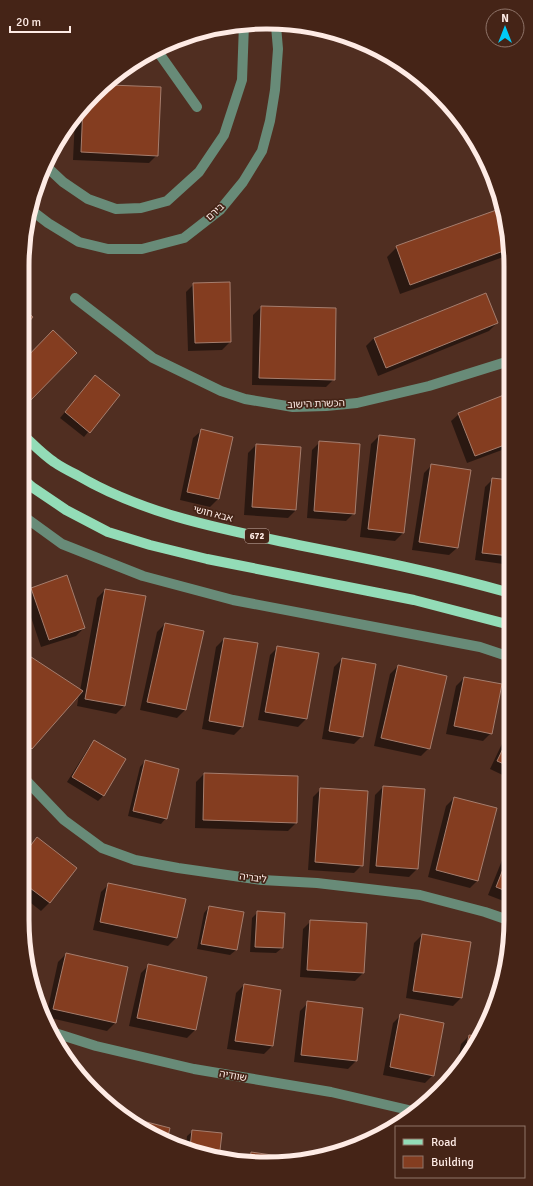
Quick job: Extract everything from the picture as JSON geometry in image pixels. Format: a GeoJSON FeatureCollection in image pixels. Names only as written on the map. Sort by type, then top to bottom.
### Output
{"type":"FeatureCollection","features":[{"type":"Feature","properties":{"kind":"main road","name":"אבא חושי"},"geometry":{"type":"LineString","coordinates":[[29,440],[53,462],[92,484],[128,500],[161,512],[222,529],[420,571],[504,591]]}},
{"type":"Feature","properties":{"kind":"main road"},"geometry":{"type":"LineString","coordinates":[[29,484],[66,510],[108,532],[150,545],[207,559],[414,600],[504,623]]}},
{"type":"Feature","properties":{"kind":"street"},"geometry":{"type":"LineString","coordinates":[[50,169],[63,182],[88,199],[116,209],[141,208],[167,201],[199,172],[224,135],[242,80],[244,30]]}},
{"type":"Feature","properties":{"kind":"street","name":"בירם"},"geometry":{"type":"LineString","coordinates":[[35,213],[79,242],[108,249],[142,249],[184,238],[220,210],[243,182],[262,151],[270,121],[275,90],[278,49],[276,30]]}},
{"type":"Feature","properties":{"kind":"street"},"geometry":{"type":"LineString","coordinates":[[160,54],[197,106]]}},
{"type":"Feature","properties":{"kind":"street","name":"הכשרת הישוב"},"geometry":{"type":"LineString","coordinates":[[76,298],[153,358],[222,391],[245,399],[293,407],[357,403],[429,386],[504,362]]}},
{"type":"Feature","properties":{"kind":"street"},"geometry":{"type":"LineString","coordinates":[[29,520],[62,544],[143,576],[233,600],[473,646],[504,655]]}},
{"type":"Feature","properties":{"kind":"street","name":"ליבריה"},"geometry":{"type":"LineString","coordinates":[[29,783],[64,820],[96,844],[102,848],[135,860],[178,868],[262,880],[317,883],[420,895],[504,919]]}},
{"type":"Feature","properties":{"kind":"street","name":"שוודיה"},"geometry":{"type":"LineString","coordinates":[[59,1034],[96,1046],[187,1068],[331,1092],[408,1110]]}},
{"type":"Feature","properties":{"kind":"building"},"geometry":{"type":"Polygon","coordinates":[[[113,85],[161,87],[158,156],[81,152],[83,117],[113,85]]]}},
{"type":"Feature","properties":{"kind":"building"},"geometry":{"type":"Polygon","coordinates":[[[497,210],[503,251],[410,285],[396,246],[497,210]]]}},
{"type":"Feature","properties":{"kind":"building"},"geometry":{"type":"Polygon","coordinates":[[[230,282],[231,342],[195,343],[193,283],[230,282]]]}},
{"type":"Feature","properties":{"kind":"building"},"geometry":{"type":"Polygon","coordinates":[[[486,293],[498,323],[386,368],[374,338],[486,293]]]}},
{"type":"Feature","properties":{"kind":"building"},"geometry":{"type":"Polygon","coordinates":[[[261,306],[336,308],[335,380],[259,378],[261,306]]]}},
{"type":"Feature","properties":{"kind":"building"},"geometry":{"type":"Polygon","coordinates":[[[29,313],[33,317],[29,322],[29,313]]]}},
{"type":"Feature","properties":{"kind":"building"},"geometry":{"type":"Polygon","coordinates":[[[53,330],[77,353],[29,402],[29,355],[53,330]]]}},
{"type":"Feature","properties":{"kind":"building"},"geometry":{"type":"Polygon","coordinates":[[[95,375],[120,395],[90,433],[65,412],[95,375]]]}},
{"type":"Feature","properties":{"kind":"building"},"geometry":{"type":"Polygon","coordinates":[[[504,395],[504,445],[475,456],[458,413],[504,395]]]}},
{"type":"Feature","properties":{"kind":"building"},"geometry":{"type":"Polygon","coordinates":[[[201,429],[233,437],[219,499],[187,492],[201,429]]]}},
{"type":"Feature","properties":{"kind":"building"},"geometry":{"type":"Polygon","coordinates":[[[379,435],[415,439],[404,533],[368,529],[379,435]]]}},
{"type":"Feature","properties":{"kind":"building"},"geometry":{"type":"Polygon","coordinates":[[[319,441],[360,444],[355,514],[314,511],[319,441]]]}},
{"type":"Feature","properties":{"kind":"building"},"geometry":{"type":"Polygon","coordinates":[[[256,444],[301,447],[296,510],[252,507],[256,444]]]}},
{"type":"Feature","properties":{"kind":"building"},"geometry":{"type":"Polygon","coordinates":[[[431,464],[471,470],[458,548],[419,542],[431,464]]]}},
{"type":"Feature","properties":{"kind":"building"},"geometry":{"type":"Polygon","coordinates":[[[492,478],[504,479],[504,555],[482,553],[492,478]]]}},
{"type":"Feature","properties":{"kind":"building"},"geometry":{"type":"Polygon","coordinates":[[[67,575],[85,628],[49,640],[31,588],[67,575]]]}},
{"type":"Feature","properties":{"kind":"building"},"geometry":{"type":"Polygon","coordinates":[[[105,589],[146,596],[125,706],[85,699],[105,589]]]}},
{"type":"Feature","properties":{"kind":"building"},"geometry":{"type":"Polygon","coordinates":[[[165,623],[204,631],[186,710],[147,702],[165,623]]]}},
{"type":"Feature","properties":{"kind":"building"},"geometry":{"type":"Polygon","coordinates":[[[224,638],[258,643],[243,727],[209,721],[224,638]]]}},
{"type":"Feature","properties":{"kind":"building"},"geometry":{"type":"Polygon","coordinates":[[[277,646],[319,653],[307,719],[265,712],[277,646]]]}},
{"type":"Feature","properties":{"kind":"building"},"geometry":{"type":"Polygon","coordinates":[[[29,656],[83,691],[32,749],[29,746],[29,656]]]}},
{"type":"Feature","properties":{"kind":"building"},"geometry":{"type":"Polygon","coordinates":[[[342,658],[376,664],[363,737],[329,731],[342,658]]]}},
{"type":"Feature","properties":{"kind":"building"},"geometry":{"type":"Polygon","coordinates":[[[398,665],[447,676],[430,749],[381,738],[398,665]]]}},
{"type":"Feature","properties":{"kind":"building"},"geometry":{"type":"Polygon","coordinates":[[[464,677],[502,684],[492,734],[454,726],[464,677]]]}},
{"type":"Feature","properties":{"kind":"building"},"geometry":{"type":"Polygon","coordinates":[[[94,740],[126,759],[104,796],[72,777],[94,740]]]}},
{"type":"Feature","properties":{"kind":"building"},"geometry":{"type":"Polygon","coordinates":[[[504,746],[504,764],[497,761],[504,746]]]}},
{"type":"Feature","properties":{"kind":"building"},"geometry":{"type":"Polygon","coordinates":[[[145,760],[179,769],[167,819],[133,811],[145,760]]]}},
{"type":"Feature","properties":{"kind":"building"},"geometry":{"type":"Polygon","coordinates":[[[204,773],[298,776],[297,823],[203,820],[204,773]]]}},
{"type":"Feature","properties":{"kind":"building"},"geometry":{"type":"Polygon","coordinates":[[[383,786],[425,789],[418,869],[376,866],[383,786]]]}},
{"type":"Feature","properties":{"kind":"building"},"geometry":{"type":"Polygon","coordinates":[[[320,788],[368,791],[363,866],[315,862],[320,788]]]}},
{"type":"Feature","properties":{"kind":"building"},"geometry":{"type":"Polygon","coordinates":[[[454,797],[497,808],[478,881],[436,870],[454,797]]]}},
{"type":"Feature","properties":{"kind":"building"},"geometry":{"type":"Polygon","coordinates":[[[37,837],[77,868],[50,903],[29,887],[29,848],[37,837]]]}},
{"type":"Feature","properties":{"kind":"building"},"geometry":{"type":"Polygon","coordinates":[[[504,867],[504,890],[496,887],[504,867]]]}},
{"type":"Feature","properties":{"kind":"building"},"geometry":{"type":"Polygon","coordinates":[[[108,883],[186,899],[177,938],[100,922],[108,883]]]}},
{"type":"Feature","properties":{"kind":"building"},"geometry":{"type":"Polygon","coordinates":[[[209,906],[244,912],[237,950],[201,944],[209,906]]]}},
{"type":"Feature","properties":{"kind":"building"},"geometry":{"type":"Polygon","coordinates":[[[257,911],[285,913],[283,948],[255,947],[257,911]]]}},
{"type":"Feature","properties":{"kind":"building"},"geometry":{"type":"Polygon","coordinates":[[[310,920],[367,923],[364,973],[307,970],[310,920]]]}},
{"type":"Feature","properties":{"kind":"building"},"geometry":{"type":"Polygon","coordinates":[[[422,934],[471,942],[462,998],[413,991],[422,934]]]}},
{"type":"Feature","properties":{"kind":"building"},"geometry":{"type":"Polygon","coordinates":[[[66,953],[128,967],[116,1023],[53,1009],[66,953]]]}},
{"type":"Feature","properties":{"kind":"building"},"geometry":{"type":"Polygon","coordinates":[[[148,964],[207,977],[196,1030],[137,1018],[148,964]]]}},
{"type":"Feature","properties":{"kind":"building"},"geometry":{"type":"Polygon","coordinates":[[[244,984],[281,990],[273,1046],[235,1041],[244,984]]]}},
{"type":"Feature","properties":{"kind":"building"},"geometry":{"type":"Polygon","coordinates":[[[307,1001],[363,1008],[357,1061],[301,1055],[307,1001]]]}},
{"type":"Feature","properties":{"kind":"building"},"geometry":{"type":"Polygon","coordinates":[[[400,1014],[444,1023],[434,1076],[390,1067],[400,1014]]]}},
{"type":"Feature","properties":{"kind":"building"},"geometry":{"type":"Polygon","coordinates":[[[469,1035],[473,1036],[472,1038],[467,1047],[469,1035]]]}},
{"type":"Feature","properties":{"kind":"building"},"geometry":{"type":"Polygon","coordinates":[[[141,1120],[170,1128],[168,1136],[141,1120]]]}},
{"type":"Feature","properties":{"kind":"building"},"geometry":{"type":"Polygon","coordinates":[[[192,1130],[222,1133],[220,1152],[190,1144],[192,1130]]]}},
{"type":"Feature","properties":{"kind":"building"},"geometry":{"type":"Polygon","coordinates":[[[251,1152],[280,1156],[266,1157],[251,1156],[251,1152]]]}}]}
